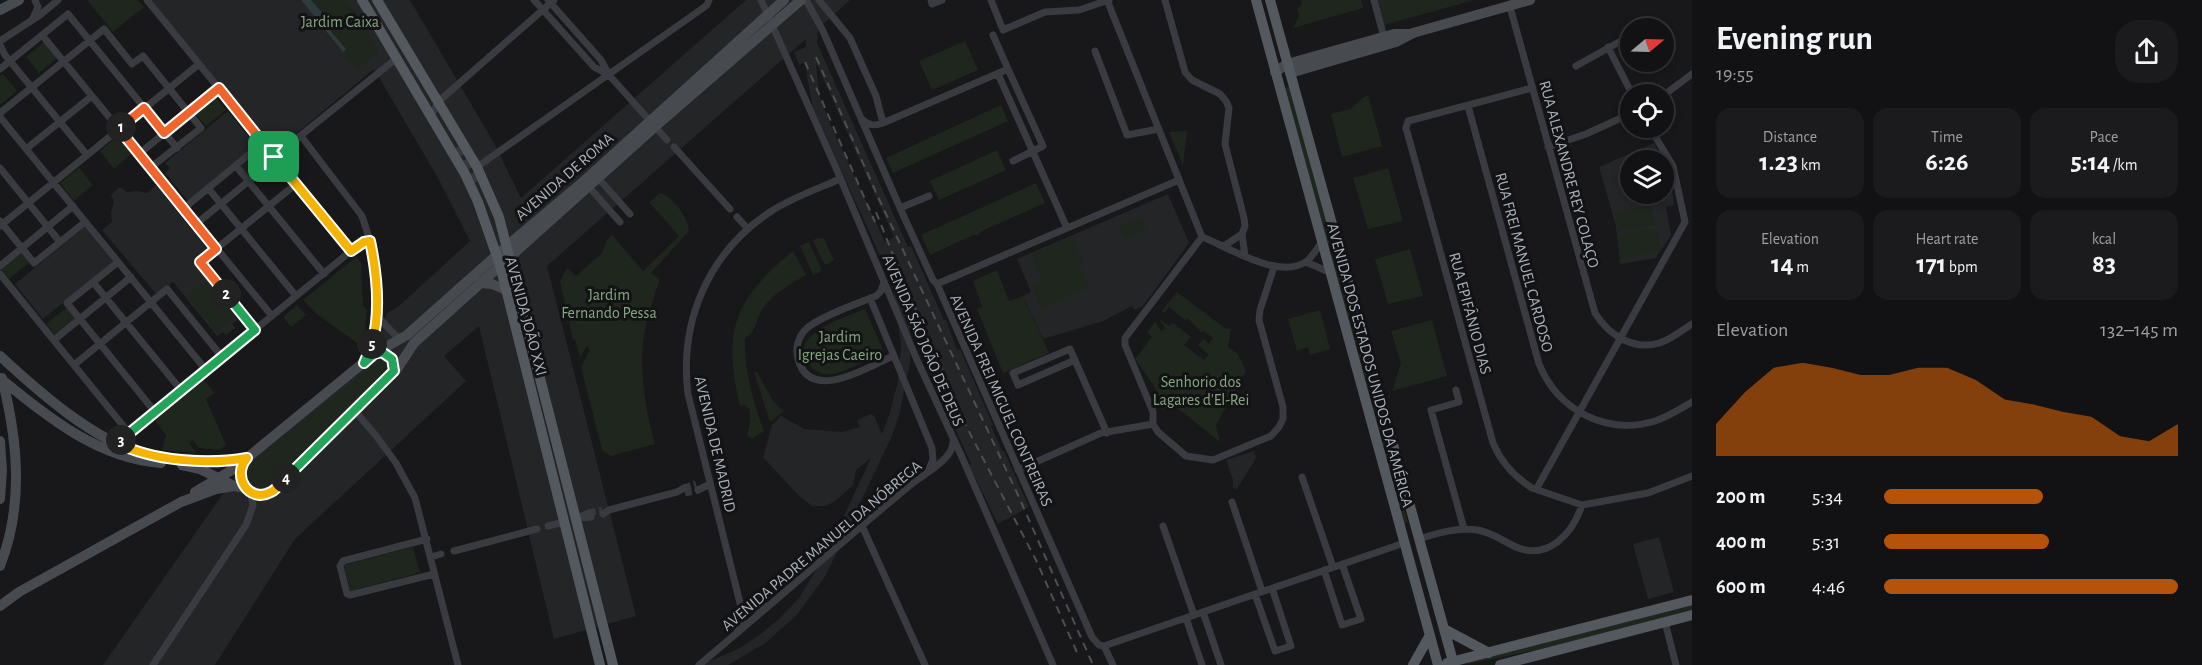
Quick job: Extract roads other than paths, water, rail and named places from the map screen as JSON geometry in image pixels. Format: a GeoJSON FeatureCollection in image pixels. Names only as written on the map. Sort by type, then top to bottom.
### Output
{"type":"FeatureCollection","features":[{"type":"Feature","properties":{"kind":"main road"},"geometry":{"type":"LineString","coordinates":[[0,10],[20,0]]}},
{"type":"Feature","properties":{"kind":"main road","name":"AVENIDA JOÃO XXI"},"geometry":{"type":"LineString","coordinates":[[362,0],[465,174],[486,224],[573,519],[613,665]]}},
{"type":"Feature","properties":{"kind":"main road","name":"AVENIDA JOÃO XXI"},"geometry":{"type":"LineString","coordinates":[[377,0],[477,167],[499,217],[573,519],[600,665]]}},
{"type":"Feature","properties":{"kind":"main road","name":"AVENIDA DE ROMA"},"geometry":{"type":"LineString","coordinates":[[770,20],[784,0]]}},
{"type":"Feature","properties":{"kind":"main road","name":"AVENIDA DE ROMA"},"geometry":{"type":"LineString","coordinates":[[234,486],[262,494],[275,489],[392,374],[414,343],[480,283],[508,251],[770,20],[801,0]]}},
{"type":"Feature","properties":{"kind":"main road","name":"AVENIDA DOS ESTADOS UNIDOS DA AMÉRICA"},"geometry":{"type":"LineString","coordinates":[[1256,0],[1321,243],[1439,665]]}},
{"type":"Feature","properties":{"kind":"main road","name":"AVENIDA DOS ESTADOS UNIDOS DA AMÉRICA"},"geometry":{"type":"LineString","coordinates":[[1270,0],[1454,663]]}},
{"type":"Feature","properties":{"kind":"main road"},"geometry":{"type":"LineString","coordinates":[[1275,72],[1530,0]]}},
{"type":"Feature","properties":{"kind":"main road","name":"AVENIDA DE ROMA"},"geometry":{"type":"LineString","coordinates":[[586,184],[598,178],[653,123]]}},
{"type":"Feature","properties":{"kind":"main road"},"geometry":{"type":"LineString","coordinates":[[465,174],[477,167]]}},
{"type":"Feature","properties":{"kind":"main road","name":"AVENIDA DE ROMA"},"geometry":{"type":"LineString","coordinates":[[182,502],[247,458],[374,354],[407,335],[498,261]]}},
{"type":"Feature","properties":{"kind":"main road"},"geometry":{"type":"LineString","coordinates":[[480,283],[492,284],[506,290]]}},
{"type":"Feature","properties":{"kind":"main road"},"geometry":{"type":"LineString","coordinates":[[374,354],[382,352],[390,357],[394,366],[392,374]]}},
{"type":"Feature","properties":{"kind":"main road"},"geometry":{"type":"LineString","coordinates":[[0,357],[54,403],[117,443],[140,453],[223,461],[247,458]]}},
{"type":"Feature","properties":{"kind":"main road"},"geometry":{"type":"LineString","coordinates":[[1,376],[65,428],[107,452],[137,461],[193,466],[234,486]]}},
{"type":"Feature","properties":{"kind":"main road"},"geometry":{"type":"LineString","coordinates":[[0,566],[9,544],[17,491],[14,436],[1,376]]}},
{"type":"Feature","properties":{"kind":"main road"},"geometry":{"type":"LineString","coordinates":[[0,441],[2,470],[0,500]]}},
{"type":"Feature","properties":{"kind":"main road"},"geometry":{"type":"LineString","coordinates":[[247,458],[240,472],[242,481],[248,489]]}},
{"type":"Feature","properties":{"kind":"main road"},"geometry":{"type":"LineString","coordinates":[[0,606],[19,592],[182,502],[214,490],[234,486]]}},
{"type":"Feature","properties":{"kind":"main road"},"geometry":{"type":"LineString","coordinates":[[1404,543],[1419,539]]}},
{"type":"Feature","properties":{"kind":"main road"},"geometry":{"type":"LineString","coordinates":[[0,599],[19,592]]}},
{"type":"Feature","properties":{"kind":"main road"},"geometry":{"type":"LineString","coordinates":[[1439,665],[1692,600]]}},
{"type":"Feature","properties":{"kind":"main road"},"geometry":{"type":"LineString","coordinates":[[1500,665],[1692,615]]}},
{"type":"Feature","properties":{"kind":"main road"},"geometry":{"type":"LineString","coordinates":[[1444,629],[1489,653]]}},
{"type":"Feature","properties":{"kind":"main road"},"geometry":{"type":"LineString","coordinates":[[1413,665],[1430,635]]}},
{"type":"Feature","properties":{"kind":"street"},"geometry":{"type":"LineString","coordinates":[[32,20],[38,7],[35,0]]}},
{"type":"Feature","properties":{"kind":"street"},"geometry":{"type":"LineString","coordinates":[[58,0],[0,43],[10,61],[87,155]]}},
{"type":"Feature","properties":{"kind":"street"},"geometry":{"type":"LineString","coordinates":[[147,0],[351,251]]}},
{"type":"Feature","properties":{"kind":"street"},"geometry":{"type":"LineString","coordinates":[[534,0],[594,67],[609,75]]}},
{"type":"Feature","properties":{"kind":"street"},"geometry":{"type":"LineString","coordinates":[[698,0],[703,8]]}},
{"type":"Feature","properties":{"kind":"street"},"geometry":{"type":"LineString","coordinates":[[477,167],[703,8],[709,0]]}},
{"type":"Feature","properties":{"kind":"street","name":"AVENIDA SÃO JOÃO DE DEUS"},"geometry":{"type":"LineString","coordinates":[[761,0],[1053,665]]}},
{"type":"Feature","properties":{"kind":"street","name":"AVENIDA FREI MIGUEL CONTREIRAS"},"geometry":{"type":"LineString","coordinates":[[806,0],[824,30],[900,208],[933,280],[937,284],[1094,640],[1104,646],[1113,665]]}},
{"type":"Feature","properties":{"kind":"street"},"geometry":{"type":"LineString","coordinates":[[819,0],[850,38],[876,96],[879,124]]}},
{"type":"Feature","properties":{"kind":"street"},"geometry":{"type":"LineString","coordinates":[[931,0],[932,4],[942,0]]}},
{"type":"Feature","properties":{"kind":"street"},"geometry":{"type":"LineString","coordinates":[[992,0],[1003,30],[1045,12],[1079,10],[1108,0],[1202,237],[1274,267],[1290,267],[1306,262],[1321,243]]}},
{"type":"Feature","properties":{"kind":"street"},"geometry":{"type":"LineString","coordinates":[[1165,0],[1185,72],[1191,80],[1220,94],[1228,108],[1225,144],[1244,218],[1245,226],[1242,234],[1245,256]]}},
{"type":"Feature","properties":{"kind":"street"},"geometry":{"type":"LineString","coordinates":[[1374,0],[1385,41]]}},
{"type":"Feature","properties":{"kind":"street"},"geometry":{"type":"LineString","coordinates":[[431,116],[438,102],[551,1],[601,60],[609,75],[667,140]]}},
{"type":"Feature","properties":{"kind":"street","name":"RUA ALEXANDRE REY COLAÇO"},"geometry":{"type":"LineString","coordinates":[[1510,7],[1594,313],[1603,327],[1620,339]]}},
{"type":"Feature","properties":{"kind":"street"},"geometry":{"type":"LineString","coordinates":[[0,69],[68,14],[177,148]]}},
{"type":"Feature","properties":{"kind":"street"},"geometry":{"type":"LineString","coordinates":[[150,168],[201,128],[143,56],[132,64],[104,29],[0,115],[206,370]]}},
{"type":"Feature","properties":{"kind":"street"},"geometry":{"type":"LineString","coordinates":[[42,34],[272,316]]}},
{"type":"Feature","properties":{"kind":"street"},"geometry":{"type":"LineString","coordinates":[[993,35],[1043,146],[1013,161]]}},
{"type":"Feature","properties":{"kind":"street"},"geometry":{"type":"LineString","coordinates":[[1576,66],[1620,41]]}},
{"type":"Feature","properties":{"kind":"street"},"geometry":{"type":"LineString","coordinates":[[1608,47],[1627,84]]}},
{"type":"Feature","properties":{"kind":"street"},"geometry":{"type":"LineString","coordinates":[[1095,51],[1127,135],[1159,129]]}},
{"type":"Feature","properties":{"kind":"street"},"geometry":{"type":"LineString","coordinates":[[196,224],[397,58]]}},
{"type":"Feature","properties":{"kind":"street"},"geometry":{"type":"LineString","coordinates":[[85,222],[34,263],[1,224],[199,64]]}},
{"type":"Feature","properties":{"kind":"street"},"geometry":{"type":"LineString","coordinates":[[872,141],[872,131],[879,124],[1008,69]]}},
{"type":"Feature","properties":{"kind":"street"},"geometry":{"type":"LineString","coordinates":[[998,74],[1067,228]]}},
{"type":"Feature","properties":{"kind":"street"},"geometry":{"type":"LineString","coordinates":[[1674,88],[1692,74]]}},
{"type":"Feature","properties":{"kind":"street"},"geometry":{"type":"LineString","coordinates":[[139,154],[219,88]]}},
{"type":"Feature","properties":{"kind":"street"},"geometry":{"type":"LineString","coordinates":[[1468,106],[1532,88]]}},
{"type":"Feature","properties":{"kind":"street"},"geometry":{"type":"LineString","coordinates":[[26,149],[92,96]]}},
{"type":"Feature","properties":{"kind":"street","name":"RUA EPIFÂNIO DIAS"},"geometry":{"type":"LineString","coordinates":[[1468,106],[1408,121],[1406,128],[1493,443],[1500,458],[1524,483],[1582,505]]}},
{"type":"Feature","properties":{"kind":"street","name":"RUA FREI MANUEL CARDOSO"},"geometry":{"type":"LineString","coordinates":[[1468,106],[1539,364],[1553,390],[1567,405],[1579,412]]}},
{"type":"Feature","properties":{"kind":"street"},"geometry":{"type":"LineString","coordinates":[[862,118],[868,124],[879,124]]}},
{"type":"Feature","properties":{"kind":"street"},"geometry":{"type":"LineString","coordinates":[[1548,147],[1586,134],[1620,119]]}},
{"type":"Feature","properties":{"kind":"street"},"geometry":{"type":"LineString","coordinates":[[301,136],[362,216],[370,241],[375,276],[376,315],[372,343],[364,363]]}},
{"type":"Feature","properties":{"kind":"street"},"geometry":{"type":"LineString","coordinates":[[1536,488],[1689,222],[1683,210],[1673,166],[1656,138]]}},
{"type":"Feature","properties":{"kind":"street"},"geometry":{"type":"LineString","coordinates":[[183,209],[264,143]]}},
{"type":"Feature","properties":{"kind":"street"},"geometry":{"type":"LineString","coordinates":[[674,147],[730,209]]}},
{"type":"Feature","properties":{"kind":"street"},"geometry":{"type":"LineString","coordinates":[[236,166],[324,274]]}},
{"type":"Feature","properties":{"kind":"street"},"geometry":{"type":"LineString","coordinates":[[0,168],[60,242]]}},
{"type":"Feature","properties":{"kind":"street","name":"AVENIDA DE ROMA"},"geometry":{"type":"LineString","coordinates":[[598,178],[630,214]]}},
{"type":"Feature","properties":{"kind":"street","name":"AVENIDA DE MADRID"},"geometry":{"type":"LineString","coordinates":[[736,634],[742,622],[741,606],[702,486],[688,394],[686,366],[688,337],[694,309],[709,277],[729,248],[748,229],[785,204],[840,179]]}},
{"type":"Feature","properties":{"kind":"street"},"geometry":{"type":"LineString","coordinates":[[937,284],[1179,180]]}},
{"type":"Feature","properties":{"kind":"street"},"geometry":{"type":"LineString","coordinates":[[255,330],[200,262],[296,184]]}},
{"type":"Feature","properties":{"kind":"street","name":"AVENIDA DE ROMA"},"geometry":{"type":"LineString","coordinates":[[586,184],[620,222]]}},
{"type":"Feature","properties":{"kind":"street"},"geometry":{"type":"LineString","coordinates":[[208,188],[296,296]]}},
{"type":"Feature","properties":{"kind":"street"},"geometry":{"type":"LineString","coordinates":[[900,208],[928,196]]}},
{"type":"Feature","properties":{"kind":"street"},"geometry":{"type":"LineString","coordinates":[[0,266],[73,206]]}},
{"type":"Feature","properties":{"kind":"street"},"geometry":{"type":"LineString","coordinates":[[1683,210],[1692,208]]}},
{"type":"Feature","properties":{"kind":"street"},"geometry":{"type":"LineString","coordinates":[[737,217],[748,229]]}},
{"type":"Feature","properties":{"kind":"street"},"geometry":{"type":"LineString","coordinates":[[1224,246],[1242,234]]}},
{"type":"Feature","properties":{"kind":"street"},"geometry":{"type":"LineString","coordinates":[[1202,237],[1125,338],[1125,345],[1153,412],[1154,424],[1158,432],[1186,456],[1213,460],[1271,436],[1279,427],[1283,407],[1259,320],[1274,267]]}},
{"type":"Feature","properties":{"kind":"street"},"geometry":{"type":"LineString","coordinates":[[117,443],[351,251],[364,242],[370,241]]}},
{"type":"Feature","properties":{"kind":"street"},"geometry":{"type":"LineString","coordinates":[[118,262],[67,303],[155,412]]}},
{"type":"Feature","properties":{"kind":"street"},"geometry":{"type":"LineString","coordinates":[[1306,262],[1329,272]]}},
{"type":"Feature","properties":{"kind":"street"},"geometry":{"type":"LineString","coordinates":[[0,274],[129,433]]}},
{"type":"Feature","properties":{"kind":"street"},"geometry":{"type":"LineString","coordinates":[[54,340],[130,278]]}},
{"type":"Feature","properties":{"kind":"street"},"geometry":{"type":"LineString","coordinates":[[884,279],[881,291],[873,297],[807,328],[797,344],[799,363],[812,378],[831,382],[893,356]]}},
{"type":"Feature","properties":{"kind":"street"},"geometry":{"type":"LineString","coordinates":[[93,282],[181,390]]}},
{"type":"Feature","properties":{"kind":"street"},"geometry":{"type":"LineString","coordinates":[[74,365],[167,289],[222,357]]}},
{"type":"Feature","properties":{"kind":"street"},"geometry":{"type":"LineString","coordinates":[[873,297],[885,296],[892,302]]}},
{"type":"Feature","properties":{"kind":"street","name":"AVENIDA SÃO JOÃO DE DEUS"},"geometry":{"type":"LineString","coordinates":[[873,297],[893,356],[932,448],[939,454],[949,453]]}},
{"type":"Feature","properties":{"kind":"street"},"geometry":{"type":"LineString","coordinates":[[376,315],[395,336],[401,339]]}},
{"type":"Feature","properties":{"kind":"street"},"geometry":{"type":"LineString","coordinates":[[1620,339],[1646,345],[1659,343],[1692,324]]}},
{"type":"Feature","properties":{"kind":"street"},"geometry":{"type":"LineString","coordinates":[[1075,360],[1018,385],[1013,373],[1070,349],[1075,360],[1107,433]]}},
{"type":"Feature","properties":{"kind":"street"},"geometry":{"type":"LineString","coordinates":[[1456,390],[1459,402],[1431,410],[1464,529]]}},
{"type":"Feature","properties":{"kind":"street"},"geometry":{"type":"LineString","coordinates":[[1579,412],[1611,423],[1639,424],[1665,417],[1692,402]]}},
{"type":"Feature","properties":{"kind":"street"},"geometry":{"type":"LineString","coordinates":[[355,411],[381,442],[410,488],[419,510],[458,665]]}},
{"type":"Feature","properties":{"kind":"street"},"geometry":{"type":"LineString","coordinates":[[1018,470],[1101,434],[1154,424]]}},
{"type":"Feature","properties":{"kind":"street","name":"AVENIDA PADRE MANUEL DA NÓBREGA"},"geometry":{"type":"LineString","coordinates":[[699,665],[862,526],[936,467],[949,453],[954,442]]}},
{"type":"Feature","properties":{"kind":"street"},"geometry":{"type":"LineString","coordinates":[[927,472],[933,460],[932,448]]}},
{"type":"Feature","properties":{"kind":"street"},"geometry":{"type":"LineString","coordinates":[[1419,539],[1464,529],[1491,533],[1517,547],[1543,549],[1559,542],[1567,534],[1578,519],[1582,505],[1648,493],[1692,476]]}},
{"type":"Feature","properties":{"kind":"street"},"geometry":{"type":"LineString","coordinates":[[1302,477],[1333,567]]}},
{"type":"Feature","properties":{"kind":"street"},"geometry":{"type":"LineString","coordinates":[[153,665],[246,525],[253,506],[248,489]]}},
{"type":"Feature","properties":{"kind":"street"},"geometry":{"type":"LineString","coordinates":[[605,511],[682,491]]}},
{"type":"Feature","properties":{"kind":"street"},"geometry":{"type":"LineString","coordinates":[[1232,502],[1275,651],[1292,646],[1272,588]]}},
{"type":"Feature","properties":{"kind":"street"},"geometry":{"type":"LineString","coordinates":[[548,526],[590,515]]}},
{"type":"Feature","properties":{"kind":"street"},"geometry":{"type":"LineString","coordinates":[[862,526],[925,665]]}},
{"type":"Feature","properties":{"kind":"street"},"geometry":{"type":"LineString","coordinates":[[1164,526],[1194,615]]}},
{"type":"Feature","properties":{"kind":"street"},"geometry":{"type":"LineString","coordinates":[[454,551],[537,529]]}},
{"type":"Feature","properties":{"kind":"street"},"geometry":{"type":"LineString","coordinates":[[427,539],[343,561],[340,566],[347,594],[350,595],[434,574]]}},
{"type":"Feature","properties":{"kind":"street"},"geometry":{"type":"LineString","coordinates":[[1104,646],[1404,543]]}},
{"type":"Feature","properties":{"kind":"street"},"geometry":{"type":"LineString","coordinates":[[430,557],[441,554]]}},
{"type":"Feature","properties":{"kind":"street"},"geometry":{"type":"LineString","coordinates":[[1324,570],[1342,625],[1361,619],[1342,564]]}},
{"type":"Feature","properties":{"kind":"street"},"geometry":{"type":"LineString","coordinates":[[741,606],[754,609],[771,603]]}},
{"type":"Feature","properties":{"kind":"street"},"geometry":{"type":"LineString","coordinates":[[1203,612],[1221,665]]}},
{"type":"Feature","properties":{"kind":"street"},"geometry":{"type":"LineString","coordinates":[[1186,618],[1202,665]]}},
{"type":"Feature","properties":{"kind":"street"},"geometry":{"type":"LineString","coordinates":[[1665,622],[1676,665]]}},
{"type":"Feature","properties":{"kind":"tunnel"},"geometry":{"type":"LineString","coordinates":[[459,146],[481,185]]}},
{"type":"Feature","properties":{"kind":"tunnel"},"geometry":{"type":"LineString","coordinates":[[684,488],[696,484]]}},
{"type":"Feature","properties":{"kind":"tunnel"},"geometry":{"type":"LineString","coordinates":[[685,493],[698,490]]}},
{"type":"Feature","properties":{"kind":"tunnel"},"geometry":{"type":"LineString","coordinates":[[589,513],[602,510]]}},
{"type":"Feature","properties":{"kind":"railway"},"geometry":{"type":"LineString","coordinates":[[816,57],[879,199],[1018,495],[1093,665]]}},
{"type":"Feature","properties":{"kind":"railway"},"geometry":{"type":"LineString","coordinates":[[805,62],[875,222]]}},
{"type":"Feature","properties":{"kind":"railway"},"geometry":{"type":"LineString","coordinates":[[876,212],[966,426],[1036,560],[1079,657]]}},
{"type":"Feature","properties":{"kind":"park label","name":"Jardim Caixa"},"geometry":{"type":"Point","coordinates":[340,21]}},
{"type":"Feature","properties":{"kind":"park label","name":"Jardim Fernando Pessa"},"geometry":{"type":"Point","coordinates":[609,303]}},
{"type":"Feature","properties":{"kind":"park label","name":"Jardim Igrejas Caeiro"},"geometry":{"type":"Point","coordinates":[840,345]}},
{"type":"Feature","properties":{"kind":"park label","name":"Senhorio dos Lagares d'El-Rei"},"geometry":{"type":"Point","coordinates":[1201,390]}}]}
